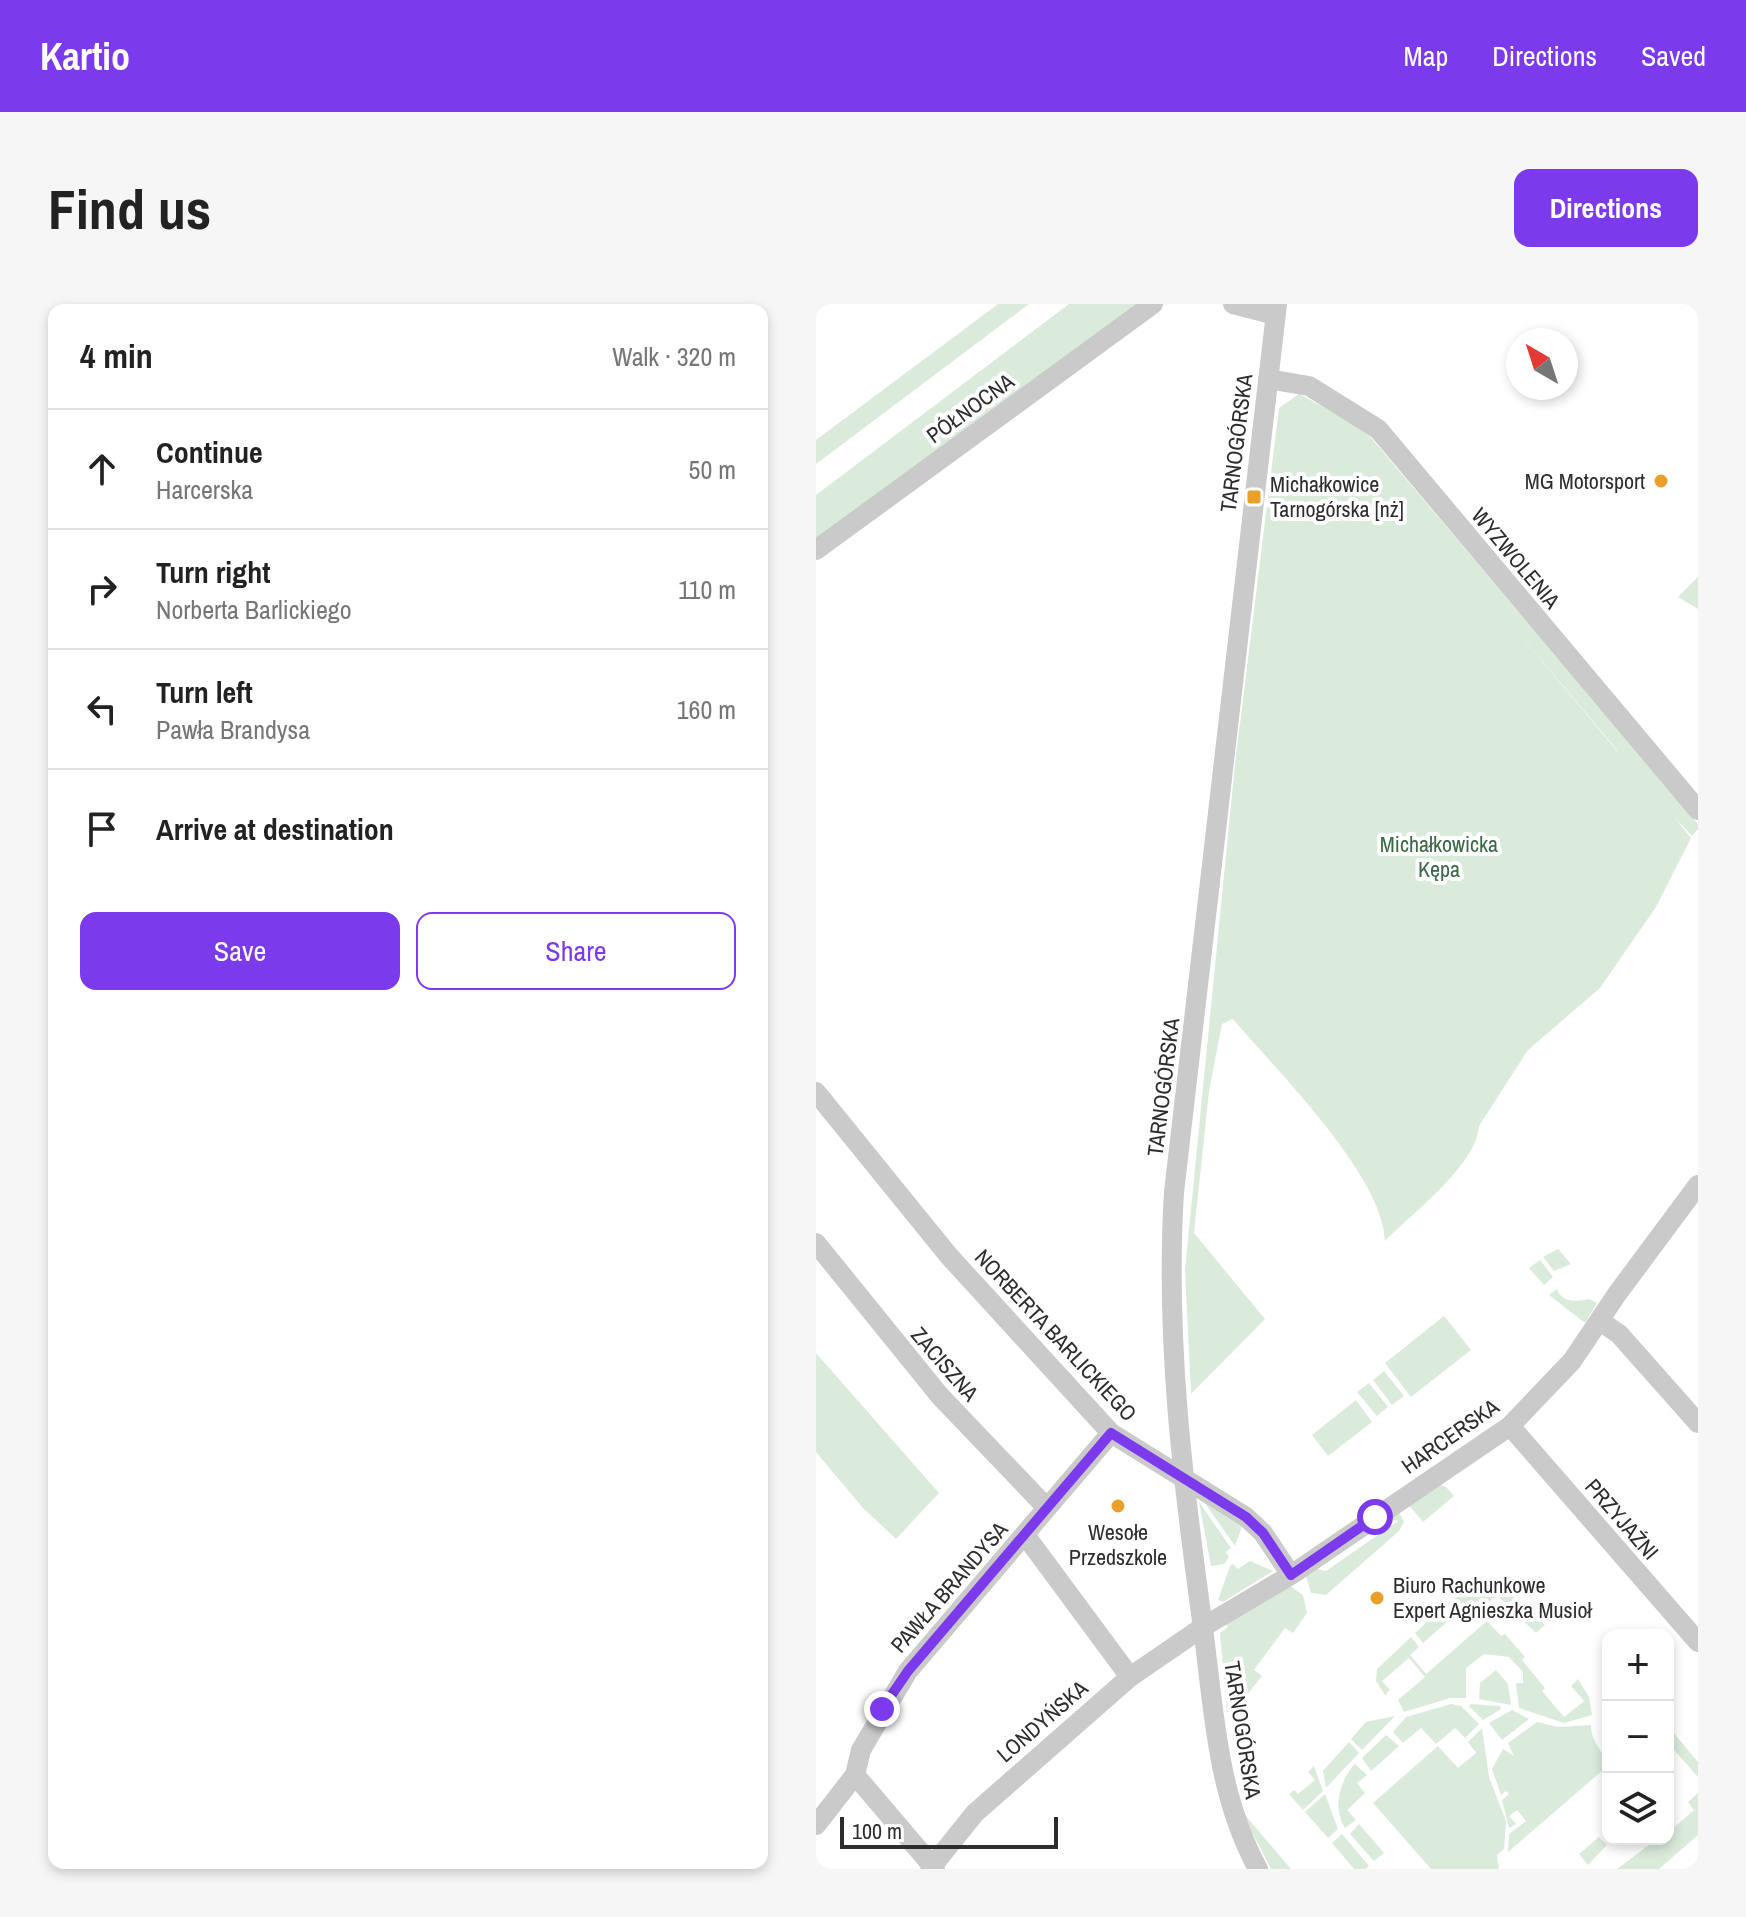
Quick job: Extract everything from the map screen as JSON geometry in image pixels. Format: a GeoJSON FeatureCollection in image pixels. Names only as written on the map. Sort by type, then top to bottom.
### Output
{"type":"FeatureCollection","features":[{"type":"Feature","properties":{"kind":"street","name":"PÓŁNOCNA"},"geometry":{"type":"LineString","coordinates":[[816,550],[1153,304]]}},
{"type":"Feature","properties":{"kind":"street"},"geometry":{"type":"LineString","coordinates":[[1233,304],[1276,310]]}},
{"type":"Feature","properties":{"kind":"street","name":"TARNOGÓRSKA"},"geometry":{"type":"LineString","coordinates":[[1258,1869],[1228,1800],[1203,1627],[1171,1329],[1173,1208],[1276,310]]}},
{"type":"Feature","properties":{"kind":"street","name":"WYZWOLENIA"},"geometry":{"type":"LineString","coordinates":[[1268,379],[1309,386],[1378,429],[1698,810]]}},
{"type":"Feature","properties":{"kind":"street","name":"NORBERTA BARLICKIEGO"},"geometry":{"type":"LineString","coordinates":[[816,1092],[949,1256],[1111,1433],[1247,1518],[1263,1533],[1291,1575]]}},
{"type":"Feature","properties":{"kind":"street","name":"HARCERSKA"},"geometry":{"type":"LineString","coordinates":[[1203,1627],[1291,1575],[1510,1426],[1572,1361],[1696,1195]]}},
{"type":"Feature","properties":{"kind":"street","name":"ZACISZNA"},"geometry":{"type":"LineString","coordinates":[[816,1243],[940,1396],[1047,1508]]}},
{"type":"Feature","properties":{"kind":"street"},"geometry":{"type":"LineString","coordinates":[[1600,1321],[1619,1334],[1698,1423]]}},
{"type":"Feature","properties":{"kind":"street","name":"PRZYJAŹNI"},"geometry":{"type":"LineString","coordinates":[[1510,1426],[1698,1642]]}},
{"type":"Feature","properties":{"kind":"street","name":"PAWŁA BRANDYSA"},"geometry":{"type":"LineString","coordinates":[[816,1825],[855,1775],[867,1738],[908,1671],[1111,1433]]}},
{"type":"Feature","properties":{"kind":"street"},"geometry":{"type":"LineString","coordinates":[[1025,1535],[1130,1677]]}},
{"type":"Feature","properties":{"kind":"street","name":"LONDYŃSKA"},"geometry":{"type":"LineString","coordinates":[[932,1867],[975,1813],[1130,1677],[1203,1627]]}},
{"type":"Feature","properties":{"kind":"street"},"geometry":{"type":"LineString","coordinates":[[855,1775],[932,1867]]}},
{"type":"Feature","properties":{"kind":"green space"},"geometry":{"type":"Polygon","coordinates":[[[998,304],[1029,304],[816,464],[816,440],[998,304]]]}},
{"type":"Feature","properties":{"kind":"green space"},"geometry":{"type":"Polygon","coordinates":[[[1069,304],[1141,304],[816,543],[816,495],[1069,304]]]}},
{"type":"Feature","properties":{"kind":"green space","name":"Michałkowicka Kępa"},"geometry":{"type":"Polygon","coordinates":[[[1299,394],[1362,427],[1698,824],[1698,829],[1692,836],[1675,818],[1691,838],[1656,907],[1600,988],[1528,1050],[1479,1126],[1475,1141],[1455,1172],[1385,1241],[1380,1215],[1366,1186],[1324,1124],[1233,1019],[1222,1024],[1209,1091],[1194,1233],[1265,1319],[1191,1394],[1185,1270],[1235,764],[1279,408],[1299,394]],[[1503,614],[1618,752],[1618,751],[1503,614]]]}},
{"type":"Feature","properties":{"kind":"green space"},"geometry":{"type":"Polygon","coordinates":[[[1698,577],[1698,609],[1678,597],[1698,577]]]}},
{"type":"Feature","properties":{"kind":"green space"},"geometry":{"type":"Polygon","coordinates":[[[1558,1249],[1571,1264],[1554,1271],[1543,1257],[1558,1249]]]}},
{"type":"Feature","properties":{"kind":"green space"},"geometry":{"type":"Polygon","coordinates":[[[1540,1260],[1553,1277],[1544,1285],[1529,1268],[1540,1260]]]}},
{"type":"Feature","properties":{"kind":"green space"},"geometry":{"type":"Polygon","coordinates":[[[1557,1289],[1566,1299],[1589,1299],[1597,1303],[1585,1323],[1549,1295],[1557,1289]]]}},
{"type":"Feature","properties":{"kind":"green space"},"geometry":{"type":"Polygon","coordinates":[[[1444,1316],[1471,1350],[1411,1397],[1385,1363],[1444,1316]]]}},
{"type":"Feature","properties":{"kind":"green space"},"geometry":{"type":"Polygon","coordinates":[[[816,1353],[939,1493],[896,1539],[863,1508],[816,1452],[816,1353]]]}},
{"type":"Feature","properties":{"kind":"green space"},"geometry":{"type":"Polygon","coordinates":[[[1384,1371],[1404,1396],[1392,1405],[1373,1380],[1384,1371]]]}},
{"type":"Feature","properties":{"kind":"green space"},"geometry":{"type":"Polygon","coordinates":[[[1369,1383],[1388,1407],[1377,1416],[1357,1392],[1369,1383]]]}},
{"type":"Feature","properties":{"kind":"green space"},"geometry":{"type":"Polygon","coordinates":[[[1356,1400],[1372,1422],[1328,1456],[1312,1435],[1356,1400]]]}},
{"type":"Feature","properties":{"kind":"green space"},"geometry":{"type":"Polygon","coordinates":[[[1438,1484],[1454,1496],[1423,1522],[1407,1503],[1438,1484]]]}},
{"type":"Feature","properties":{"kind":"green space"},"geometry":{"type":"Polygon","coordinates":[[[1202,1499],[1242,1526],[1235,1546],[1202,1499]]]}},
{"type":"Feature","properties":{"kind":"green space"},"geometry":{"type":"Polygon","coordinates":[[[1199,1502],[1231,1548],[1226,1552],[1229,1557],[1224,1564],[1211,1566],[1199,1502]]]}},
{"type":"Feature","properties":{"kind":"green space"},"geometry":{"type":"Polygon","coordinates":[[[1398,1510],[1404,1522],[1399,1531],[1326,1595],[1311,1593],[1306,1576],[1314,1568],[1326,1571],[1398,1521],[1387,1518],[1398,1510]]]}},
{"type":"Feature","properties":{"kind":"green space"},"geometry":{"type":"Polygon","coordinates":[[[1250,1561],[1273,1571],[1223,1602],[1218,1600],[1230,1566],[1233,1564],[1238,1569],[1250,1561]]]}},
{"type":"Feature","properties":{"kind":"green space"},"geometry":{"type":"Polygon","coordinates":[[[1480,1578],[1494,1580],[1515,1598],[1507,1605],[1497,1595],[1479,1610],[1470,1601],[1451,1618],[1443,1608],[1480,1578]]]}},
{"type":"Feature","properties":{"kind":"green space"},"geometry":{"type":"Polygon","coordinates":[[[1289,1585],[1303,1595],[1307,1613],[1293,1633],[1285,1628],[1254,1670],[1262,1676],[1234,1711],[1227,1712],[1220,1633],[1228,1627],[1225,1623],[1289,1585]]]}},
{"type":"Feature","properties":{"kind":"green space"},"geometry":{"type":"Polygon","coordinates":[[[1519,1602],[1545,1625],[1536,1633],[1511,1609],[1519,1602]]]}},
{"type":"Feature","properties":{"kind":"green space"},"geometry":{"type":"Polygon","coordinates":[[[1439,1611],[1447,1622],[1423,1643],[1415,1633],[1439,1611]]]}},
{"type":"Feature","properties":{"kind":"green space"},"geometry":{"type":"Polygon","coordinates":[[[1487,1621],[1501,1636],[1505,1634],[1525,1657],[1522,1660],[1545,1688],[1542,1691],[1564,1717],[1584,1701],[1571,1686],[1578,1679],[1589,1697],[1592,1715],[1564,1723],[1519,1708],[1516,1683],[1523,1683],[1523,1672],[1509,1657],[1484,1654],[1466,1668],[1466,1698],[1450,1698],[1404,1712],[1398,1700],[1425,1677],[1409,1658],[1382,1681],[1390,1690],[1385,1695],[1376,1681],[1377,1669],[1411,1637],[1419,1647],[1410,1655],[1426,1674],[1487,1621]]]}},
{"type":"Feature","properties":{"kind":"green space"},"geometry":{"type":"Polygon","coordinates":[[[1496,1670],[1508,1684],[1511,1705],[1479,1699],[1480,1683],[1496,1670]]]}},
{"type":"Feature","properties":{"kind":"green space"},"geometry":{"type":"Polygon","coordinates":[[[1451,1704],[1461,1706],[1479,1724],[1465,1738],[1455,1728],[1436,1744],[1421,1728],[1403,1743],[1393,1732],[1406,1717],[1451,1704]]]}},
{"type":"Feature","properties":{"kind":"green space"},"geometry":{"type":"Polygon","coordinates":[[[1469,1706],[1500,1706],[1501,1709],[1483,1720],[1469,1706]]]}},
{"type":"Feature","properties":{"kind":"green space"},"geometry":{"type":"Polygon","coordinates":[[[1512,1710],[1529,1719],[1502,1740],[1489,1723],[1512,1710]]]}},
{"type":"Feature","properties":{"kind":"green space"},"geometry":{"type":"Polygon","coordinates":[[[1395,1716],[1362,1750],[1351,1739],[1366,1722],[1395,1716]]]}},
{"type":"Feature","properties":{"kind":"green space"},"geometry":{"type":"Polygon","coordinates":[[[1537,1722],[1558,1727],[1591,1725],[1602,1754],[1602,1771],[1508,1852],[1509,1834],[1526,1821],[1517,1810],[1509,1816],[1516,1824],[1509,1828],[1502,1800],[1509,1794],[1506,1791],[1501,1795],[1492,1769],[1503,1749],[1514,1756],[1508,1743],[1537,1722]]]}},
{"type":"Feature","properties":{"kind":"green space"},"geometry":{"type":"Polygon","coordinates":[[[1482,1728],[1489,1777],[1506,1821],[1504,1849],[1497,1855],[1499,1869],[1431,1869],[1373,1803],[1438,1746],[1458,1768],[1476,1753],[1468,1742],[1482,1728]]]}},
{"type":"Feature","properties":{"kind":"green space"},"geometry":{"type":"Polygon","coordinates":[[[1674,1733],[1698,1762],[1698,1777],[1674,1750],[1674,1733]]]}},
{"type":"Feature","properties":{"kind":"green space"},"geometry":{"type":"Polygon","coordinates":[[[1386,1735],[1399,1746],[1371,1771],[1362,1758],[1386,1735]]]}},
{"type":"Feature","properties":{"kind":"green space"},"geometry":{"type":"Polygon","coordinates":[[[1349,1742],[1359,1753],[1326,1788],[1323,1771],[1349,1742]]]}},
{"type":"Feature","properties":{"kind":"green space"},"geometry":{"type":"Polygon","coordinates":[[[1355,1764],[1367,1775],[1357,1783],[1365,1793],[1347,1810],[1356,1820],[1345,1828],[1338,1803],[1345,1778],[1355,1764]]]}},
{"type":"Feature","properties":{"kind":"green space"},"geometry":{"type":"Polygon","coordinates":[[[1314,1766],[1323,1791],[1303,1810],[1289,1794],[1294,1790],[1298,1794],[1315,1780],[1308,1772],[1314,1766]]]}},
{"type":"Feature","properties":{"kind":"green space"},"geometry":{"type":"Polygon","coordinates":[[[1698,1793],[1698,1835],[1659,1869],[1617,1869],[1649,1845],[1674,1845],[1674,1828],[1694,1810],[1688,1802],[1698,1793]]]}},
{"type":"Feature","properties":{"kind":"green space"},"geometry":{"type":"Polygon","coordinates":[[[1325,1794],[1338,1829],[1328,1838],[1305,1812],[1325,1794]]]}},
{"type":"Feature","properties":{"kind":"green space"},"geometry":{"type":"Polygon","coordinates":[[[1240,1809],[1291,1869],[1271,1869],[1240,1809]]]}},
{"type":"Feature","properties":{"kind":"green space"},"geometry":{"type":"Polygon","coordinates":[[[1359,1824],[1384,1853],[1374,1861],[1350,1834],[1359,1824]]]}},
{"type":"Feature","properties":{"kind":"green space"},"geometry":{"type":"Polygon","coordinates":[[[1342,1834],[1369,1866],[1366,1869],[1354,1869],[1332,1843],[1342,1834]]]}},
{"type":"Feature","properties":{"kind":"green space"},"geometry":{"type":"Polygon","coordinates":[[[1599,1837],[1602,1845],[1607,1845],[1588,1865],[1579,1854],[1599,1837]]]}},
{"type":"Feature","properties":{"kind":"place","name":"MG Motorsport"},"geometry":{"type":"Point","coordinates":[1661,481]}},
{"type":"Feature","properties":{"kind":"place","name":"Michałkowice Tarnogórska [nż]"},"geometry":{"type":"Point","coordinates":[1254,497]}},
{"type":"Feature","properties":{"kind":"place","name":"Wesołe Przedszkole"},"geometry":{"type":"Point","coordinates":[1118,1506]}},
{"type":"Feature","properties":{"kind":"place","name":"Biuro Rachunkowe Expert Agnieszka Musioł"},"geometry":{"type":"Point","coordinates":[1377,1598]}},
{"type":"Feature","properties":{"kind":"route"},"geometry":{"type":"LineString","coordinates":[[882,1709],[908,1671],[1111,1433],[1246,1517],[1263,1533],[1291,1575],[1375,1517]]}}]}
